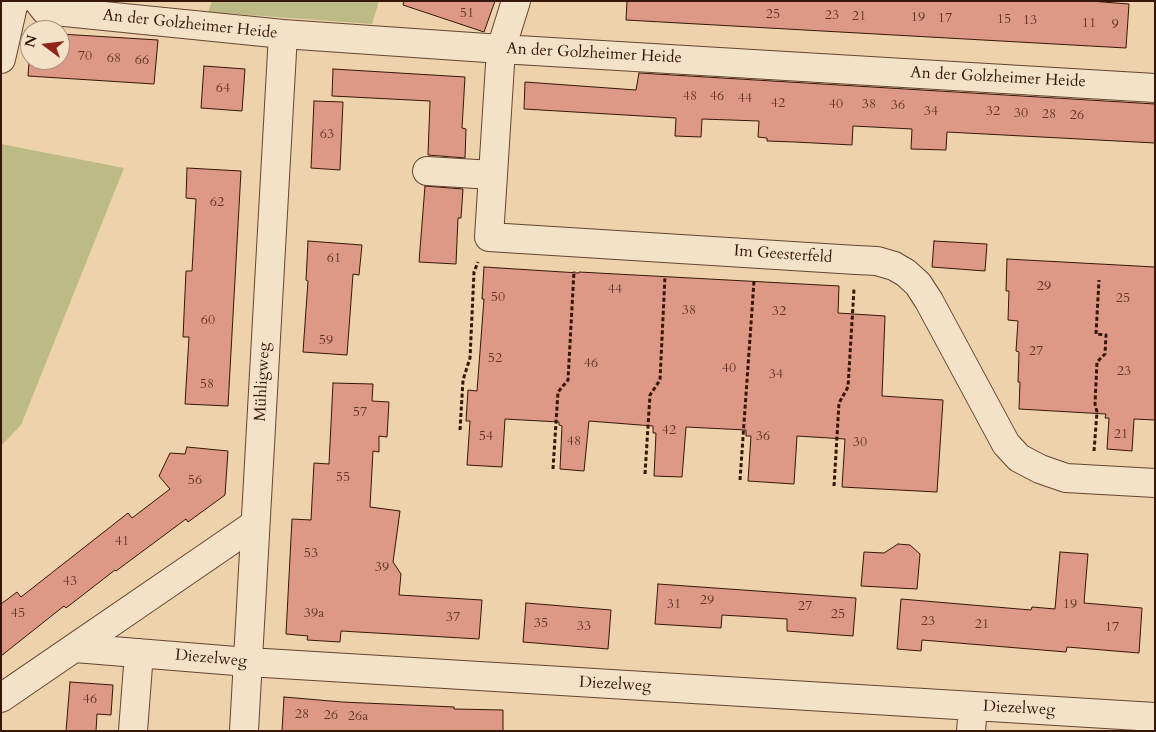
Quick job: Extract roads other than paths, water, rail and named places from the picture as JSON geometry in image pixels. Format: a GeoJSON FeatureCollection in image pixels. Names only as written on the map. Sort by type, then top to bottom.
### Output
{"type":"FeatureCollection","features":[{"type":"Feature","properties":{"kind":"street"},"geometry":{"type":"LineString","coordinates":[[1,59],[13,6],[16,1]]}},
{"type":"Feature","properties":{"kind":"street","name":"An der Golzheimer Heide"},"geometry":{"type":"LineString","coordinates":[[38,1],[45,10],[283,34],[1155,88]]}},
{"type":"Feature","properties":{"kind":"street"},"geometry":{"type":"LineString","coordinates":[[427,171],[493,175],[501,49],[516,1]]}},
{"type":"Feature","properties":{"kind":"street","name":"Mühligweg"},"geometry":{"type":"LineString","coordinates":[[244,731],[283,34]]}},
{"type":"Feature","properties":{"kind":"street","name":"Im Geesterfeld"},"geometry":{"type":"LineString","coordinates":[[493,175],[489,237],[856,260],[894,266],[906,273],[918,284],[1006,444],[1020,458],[1040,470],[1066,478],[1155,483]]}},
{"type":"Feature","properties":{"kind":"street"},"geometry":{"type":"LineString","coordinates":[[1,698],[255,524]]}},
{"type":"Feature","properties":{"kind":"street","name":"Diezelweg"},"geometry":{"type":"LineString","coordinates":[[75,648],[972,718],[1155,717]]}},
{"type":"Feature","properties":{"kind":"street"},"geometry":{"type":"LineString","coordinates":[[133,731],[139,653]]}}]}
